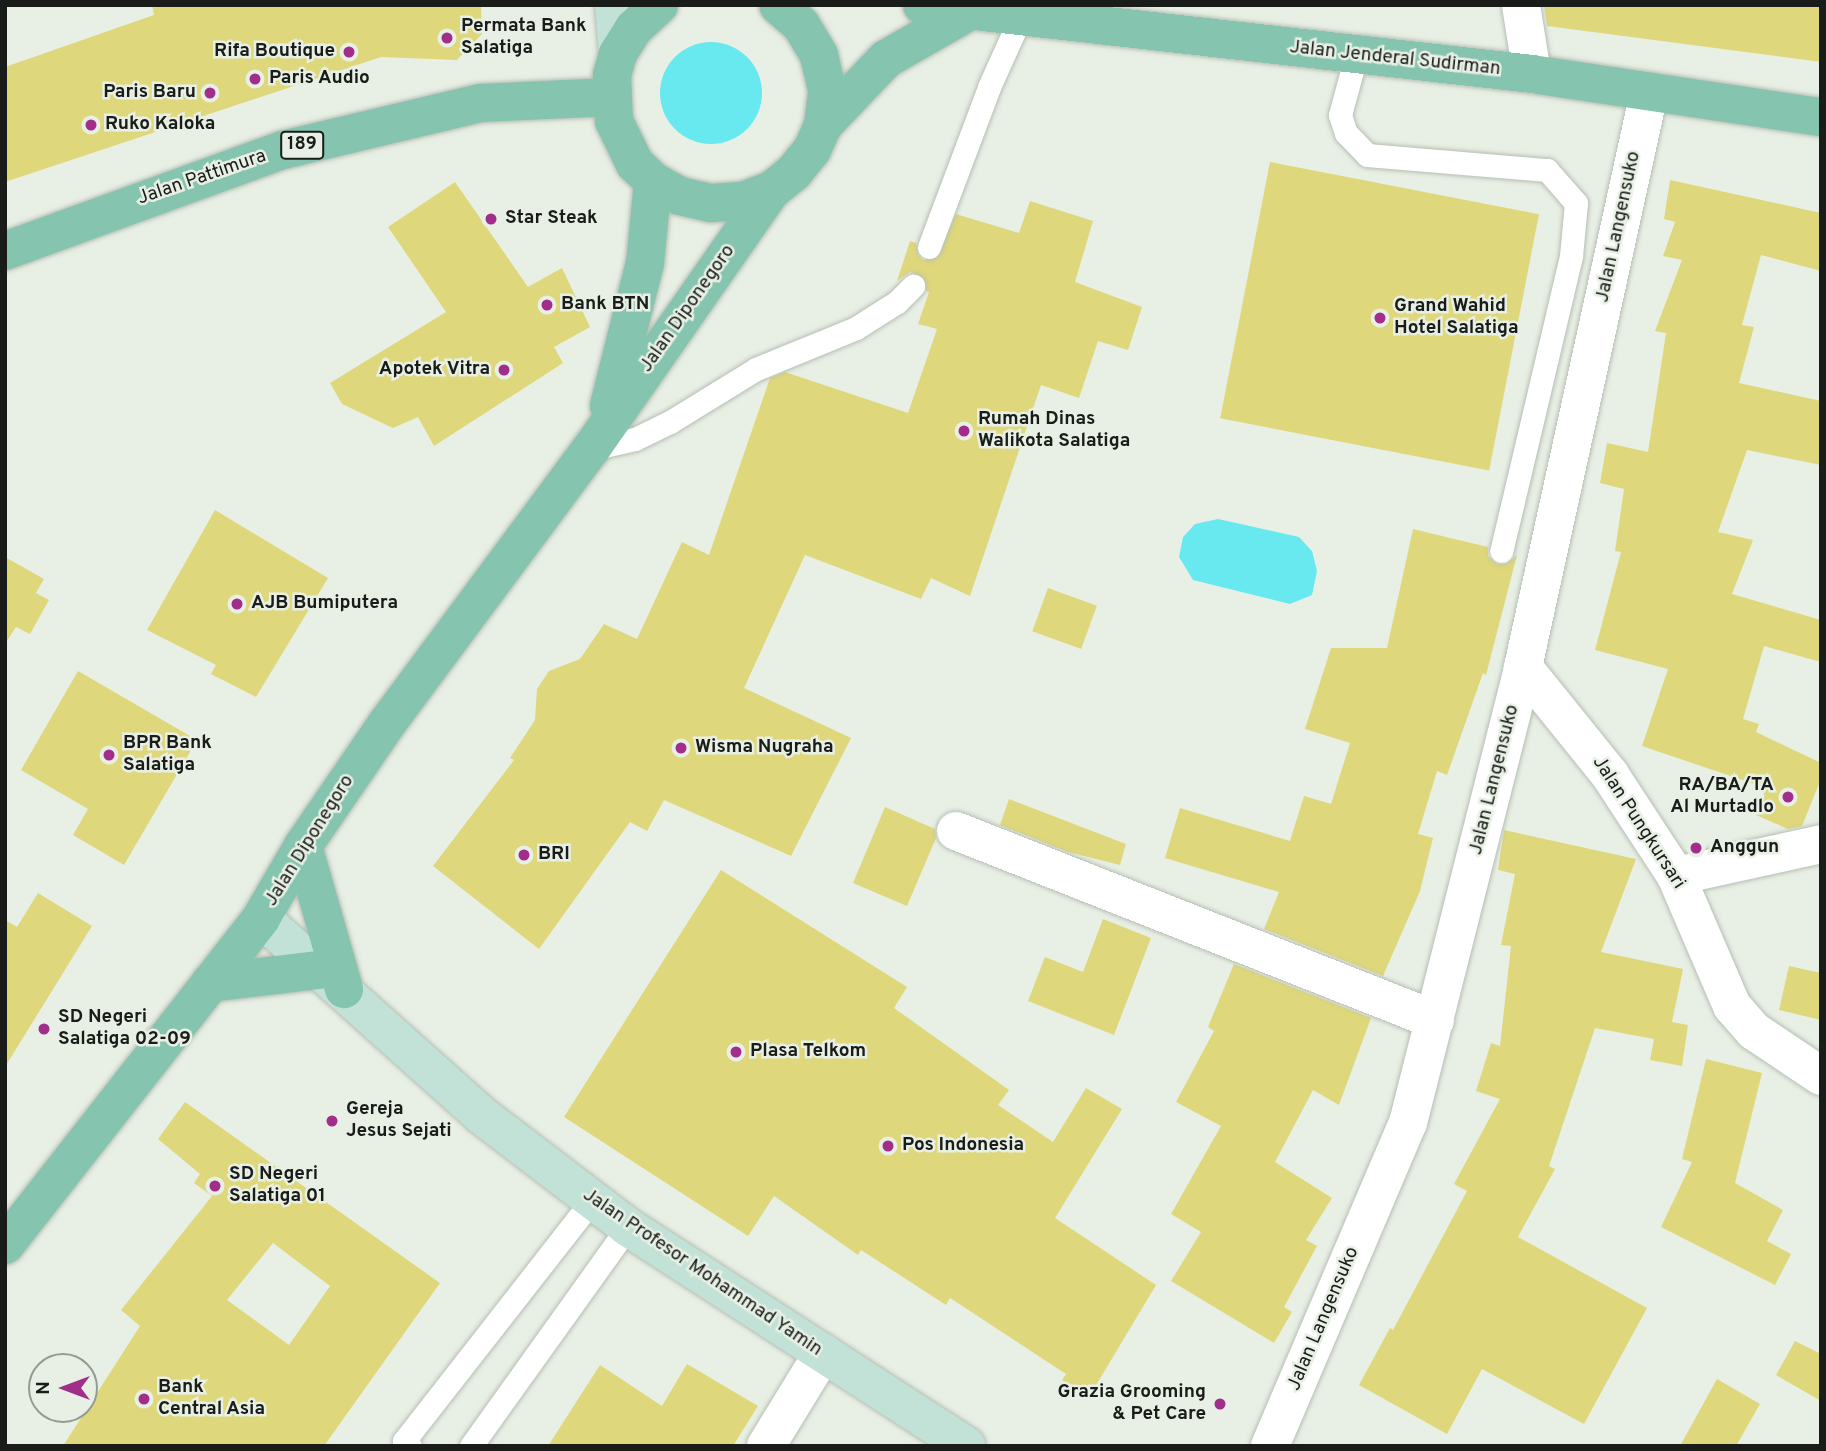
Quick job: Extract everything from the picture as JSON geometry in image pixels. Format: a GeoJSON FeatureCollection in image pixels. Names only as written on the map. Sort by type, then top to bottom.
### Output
{"type":"FeatureCollection","features":[{"type":"Feature","properties":{"kind":"main road"},"geometry":{"type":"LineString","coordinates":[[614,5],[618,54],[611,97],[614,121],[622,144],[635,164],[653,181],[680,197],[711,203],[743,201],[772,190],[794,172],[812,150],[823,125],[827,90],[819,55],[801,25],[778,5]]}},
{"type":"Feature","properties":{"kind":"main road"},"geometry":{"type":"LineString","coordinates":[[618,54],[634,28],[659,5]]}},
{"type":"Feature","properties":{"kind":"main road","name":"Jalan Jenderal Sudirman"},"geometry":{"type":"LineString","coordinates":[[928,6],[1532,74],[1821,117]]}},
{"type":"Feature","properties":{"kind":"main road"},"geometry":{"type":"LineString","coordinates":[[823,125],[886,59],[968,12]]}},
{"type":"Feature","properties":{"kind":"main road","name":"Jalan Pattimura"},"geometry":{"type":"LineString","coordinates":[[5,251],[283,150],[481,103],[611,97]]}},
{"type":"Feature","properties":{"kind":"main road","name":"Jalan Diponegoro"},"geometry":{"type":"LineString","coordinates":[[597,439],[645,263],[653,181]]}},
{"type":"Feature","properties":{"kind":"main road","name":"Jalan Diponegoro"},"geometry":{"type":"LineString","coordinates":[[5,1245],[261,918],[303,846],[388,722],[597,439],[772,190]]}},
{"type":"Feature","properties":{"kind":"main road"},"geometry":{"type":"LineString","coordinates":[[210,983],[331,979],[303,846]]}},
{"type":"Feature","properties":{"kind":"main road","name":"Jalan Profesor Mohammad Yamin"},"geometry":{"type":"LineString","coordinates":[[261,918],[481,1115],[628,1227],[966,1446]]}},
{"type":"Feature","properties":{"kind":"street"},"geometry":{"type":"LineString","coordinates":[[1521,5],[1532,74]]}},
{"type":"Feature","properties":{"kind":"street","name":"Jalan Langensuko"},"geometry":{"type":"LineString","coordinates":[[1270,1446],[1408,1123],[1523,667],[1649,93]]}},
{"type":"Feature","properties":{"kind":"street","name":"Jalan Pungkursari"},"geometry":{"type":"LineString","coordinates":[[1523,667],[1610,775],[1676,876],[1732,1006],[1754,1031],[1821,1076]]}},
{"type":"Feature","properties":{"kind":"street"},"geometry":{"type":"LineString","coordinates":[[956,831],[1435,1020]]}},
{"type":"Feature","properties":{"kind":"street"},"geometry":{"type":"LineString","coordinates":[[1676,876],[1821,844]]}},
{"type":"Feature","properties":{"kind":"street"},"geometry":{"type":"LineString","coordinates":[[766,1446],[823,1353]]}},
{"type":"Feature","properties":{"kind":"lane"},"geometry":{"type":"LineString","coordinates":[[929,247],[989,87],[1021,16]]}},
{"type":"Feature","properties":{"kind":"lane"},"geometry":{"type":"LineString","coordinates":[[1356,56],[1340,115],[1346,134],[1367,155],[1547,170],[1576,202],[1571,256],[1501,551]]}},
{"type":"Feature","properties":{"kind":"lane"},"geometry":{"type":"LineString","coordinates":[[597,439],[635,439],[670,422],[756,369],[856,328],[897,302],[913,286]]}},
{"type":"Feature","properties":{"kind":"lane"},"geometry":{"type":"LineString","coordinates":[[410,1446],[404,1441],[592,1200]]}},
{"type":"Feature","properties":{"kind":"lane"},"geometry":{"type":"LineString","coordinates":[[471,1446],[628,1227]]}},
{"type":"Feature","properties":{"kind":"water"},"geometry":{"type":"Polygon","coordinates":[[[711,42],[740,50],[754,64],[762,93],[754,122],[740,136],[711,144],[682,136],[668,122],[660,93],[668,64],[682,50],[711,42]]]}},
{"type":"Feature","properties":{"kind":"water"},"geometry":{"type":"Polygon","coordinates":[[[1218,519],[1299,537],[1312,551],[1317,571],[1312,595],[1290,604],[1193,580],[1179,557],[1183,537],[1195,524],[1218,519]]]}},
{"type":"Feature","properties":{"kind":"building","name":"Ruko Kaloka"},"geometry":{"type":"Polygon","coordinates":[[[152,5],[481,5],[482,34],[457,60],[381,57],[5,182],[5,67],[154,15],[152,5]]]}},
{"type":"Feature","properties":{"kind":"building"},"geometry":{"type":"Polygon","coordinates":[[[1544,5],[1821,5],[1821,62],[1547,26],[1544,5]]]}},
{"type":"Feature","properties":{"kind":"building","name":"Grand Wahid Hotel Salatiga"},"geometry":{"type":"Polygon","coordinates":[[[1270,162],[1539,214],[1489,470],[1220,418],[1270,162]]]}},
{"type":"Feature","properties":{"kind":"building"},"geometry":{"type":"Polygon","coordinates":[[[1670,180],[1821,213],[1821,271],[1761,255],[1742,325],[1754,327],[1739,383],[1821,401],[1821,465],[1747,450],[1718,532],[1753,540],[1732,594],[1821,620],[1821,662],[1764,646],[1743,719],[1759,724],[1756,732],[1821,763],[1821,779],[1802,826],[1788,829],[1756,815],[1766,788],[1642,746],[1668,669],[1595,650],[1621,552],[1615,551],[1624,489],[1600,483],[1607,443],[1648,452],[1666,333],[1655,331],[1682,260],[1663,256],[1675,222],[1664,219],[1670,180]]]}},
{"type":"Feature","properties":{"kind":"building"},"geometry":{"type":"Polygon","coordinates":[[[455,182],[528,287],[562,268],[590,327],[554,347],[563,363],[434,446],[418,417],[393,428],[342,404],[330,383],[446,312],[388,227],[455,182]]]}},
{"type":"Feature","properties":{"kind":"building"},"geometry":{"type":"Polygon","coordinates":[[[1030,201],[1093,221],[1075,282],[1142,307],[1128,350],[1098,341],[1079,398],[1041,385],[970,596],[931,578],[921,599],[805,555],[744,688],[851,738],[791,856],[664,800],[647,831],[630,822],[539,949],[433,866],[514,760],[510,758],[535,720],[537,689],[549,671],[580,659],[604,624],[637,639],[682,542],[709,555],[770,378],[785,372],[908,413],[937,329],[918,324],[929,292],[926,291],[923,277],[910,272],[897,281],[910,241],[916,243],[918,255],[923,260],[937,258],[956,214],[1019,233],[1030,201]]]}},
{"type":"Feature","properties":{"kind":"building","name":"AJB Bumiputera"},"geometry":{"type":"Polygon","coordinates":[[[215,510],[328,578],[256,697],[211,674],[216,665],[147,630],[215,510]]]}},
{"type":"Feature","properties":{"kind":"building"},"geometry":{"type":"Polygon","coordinates":[[[1413,529],[1488,547],[1488,556],[1497,564],[1506,564],[1517,555],[1486,675],[1483,673],[1447,775],[1437,771],[1418,834],[1433,838],[1420,891],[1383,976],[1264,929],[1279,892],[1165,858],[1180,808],[1290,841],[1304,796],[1331,804],[1350,743],[1305,729],[1331,648],[1387,648],[1413,529]]]}},
{"type":"Feature","properties":{"kind":"building"},"geometry":{"type":"Polygon","coordinates":[[[5,557],[44,579],[36,593],[49,600],[30,634],[16,627],[5,644],[5,557]]]}},
{"type":"Feature","properties":{"kind":"building"},"geometry":{"type":"Polygon","coordinates":[[[1048,588],[1097,606],[1081,649],[1032,631],[1048,588]]]}},
{"type":"Feature","properties":{"kind":"building","name":"BPR Bank Salatiga"},"geometry":{"type":"Polygon","coordinates":[[[78,671],[197,740],[124,865],[73,835],[88,809],[21,770],[78,671]]]}},
{"type":"Feature","properties":{"kind":"building"},"geometry":{"type":"Polygon","coordinates":[[[1009,799],[1126,844],[1120,865],[1068,852],[1000,825],[1009,799]]]}},
{"type":"Feature","properties":{"kind":"building"},"geometry":{"type":"Polygon","coordinates":[[[885,807],[935,829],[936,838],[907,906],[853,883],[885,807]]]}},
{"type":"Feature","properties":{"kind":"building"},"geometry":{"type":"Polygon","coordinates":[[[1504,830],[1636,859],[1601,952],[1683,969],[1672,1022],[1688,1025],[1682,1066],[1650,1060],[1654,1039],[1595,1028],[1549,1166],[1555,1169],[1518,1237],[1647,1308],[1584,1424],[1482,1369],[1447,1434],[1359,1385],[1390,1328],[1393,1330],[1467,1191],[1454,1184],[1500,1099],[1476,1091],[1491,1043],[1500,1046],[1511,946],[1501,945],[1515,874],[1498,870],[1504,830]]]}},
{"type":"Feature","properties":{"kind":"building"},"geometry":{"type":"Polygon","coordinates":[[[721,870],[907,987],[894,1008],[1009,1090],[998,1105],[1053,1142],[1086,1088],[1122,1109],[1055,1218],[1156,1285],[1089,1397],[1062,1380],[1066,1374],[950,1298],[946,1305],[861,1250],[858,1255],[774,1196],[748,1236],[564,1117],[721,870]]]}},
{"type":"Feature","properties":{"kind":"building"},"geometry":{"type":"Polygon","coordinates":[[[38,893],[92,926],[5,1067],[5,920],[17,927],[38,893]]]}},
{"type":"Feature","properties":{"kind":"building"},"geometry":{"type":"Polygon","coordinates":[[[1103,919],[1151,938],[1114,1035],[1028,1001],[1045,957],[1083,972],[1103,919]]]}},
{"type":"Feature","properties":{"kind":"building"},"geometry":{"type":"Polygon","coordinates":[[[1234,964],[1371,1018],[1339,1105],[1313,1090],[1275,1162],[1332,1198],[1306,1240],[1317,1246],[1284,1307],[1292,1312],[1274,1343],[1171,1281],[1201,1232],[1171,1214],[1221,1126],[1176,1102],[1214,1031],[1208,1027],[1234,964]]]}},
{"type":"Feature","properties":{"kind":"building"},"geometry":{"type":"Polygon","coordinates":[[[1789,966],[1821,973],[1821,1020],[1779,1010],[1789,966]]]}},
{"type":"Feature","properties":{"kind":"building"},"geometry":{"type":"Polygon","coordinates":[[[1706,1059],[1762,1073],[1735,1183],[1783,1210],[1767,1241],[1791,1254],[1775,1285],[1661,1227],[1692,1162],[1682,1159],[1706,1059]]]}},
{"type":"Feature","properties":{"kind":"building","name":"SD Negeri Salatiga 01"},"geometry":{"type":"Polygon","coordinates":[[[185,1102],[440,1283],[324,1446],[63,1446],[78,1423],[98,1423],[98,1391],[140,1326],[121,1310],[212,1196],[194,1183],[200,1174],[158,1139],[185,1102]],[[273,1243],[227,1300],[289,1345],[330,1286],[273,1243]]]}},
{"type":"Feature","properties":{"kind":"building"},"geometry":{"type":"Polygon","coordinates":[[[1795,1341],[1821,1354],[1821,1401],[1776,1375],[1795,1341]]]}},
{"type":"Feature","properties":{"kind":"building"},"geometry":{"type":"Polygon","coordinates":[[[687,1364],[758,1406],[733,1446],[548,1446],[600,1365],[662,1406],[687,1364]]]}},
{"type":"Feature","properties":{"kind":"building"},"geometry":{"type":"Polygon","coordinates":[[[1717,1379],[1760,1404],[1736,1446],[1680,1446],[1717,1379]]]}},
{"type":"Feature","properties":{"kind":"place","name":"Permata Bank Salatiga"},"geometry":{"type":"Point","coordinates":[447,38]}},
{"type":"Feature","properties":{"kind":"place","name":"Rifa Boutique"},"geometry":{"type":"Point","coordinates":[349,52]}},
{"type":"Feature","properties":{"kind":"place","name":"Paris Audio"},"geometry":{"type":"Point","coordinates":[255,79]}},
{"type":"Feature","properties":{"kind":"place","name":"Paris Baru"},"geometry":{"type":"Point","coordinates":[210,93]}},
{"type":"Feature","properties":{"kind":"place","name":"Ruko Kaloka"},"geometry":{"type":"Point","coordinates":[91,125]}},
{"type":"Feature","properties":{"kind":"place","name":"Star Steak"},"geometry":{"type":"Point","coordinates":[491,219]}},
{"type":"Feature","properties":{"kind":"place","name":"Bank BTN"},"geometry":{"type":"Point","coordinates":[547,305]}},
{"type":"Feature","properties":{"kind":"place","name":"Grand Wahid Hotel Salatiga"},"geometry":{"type":"Point","coordinates":[1380,318]}},
{"type":"Feature","properties":{"kind":"place","name":"Apotek Vitra"},"geometry":{"type":"Point","coordinates":[504,370]}},
{"type":"Feature","properties":{"kind":"place","name":"Rumah Dinas Walikota Salatiga"},"geometry":{"type":"Point","coordinates":[964,431]}},
{"type":"Feature","properties":{"kind":"place","name":"AJB Bumiputera"},"geometry":{"type":"Point","coordinates":[237,604]}},
{"type":"Feature","properties":{"kind":"place","name":"Wisma Nugraha"},"geometry":{"type":"Point","coordinates":[681,748]}},
{"type":"Feature","properties":{"kind":"place","name":"BPR Bank Salatiga"},"geometry":{"type":"Point","coordinates":[109,755]}},
{"type":"Feature","properties":{"kind":"place","name":"RA/BA/TA Al Murtadlo"},"geometry":{"type":"Point","coordinates":[1788,797]}},
{"type":"Feature","properties":{"kind":"place","name":"Anggun"},"geometry":{"type":"Point","coordinates":[1696,848]}},
{"type":"Feature","properties":{"kind":"place","name":"BRI"},"geometry":{"type":"Point","coordinates":[524,855]}},
{"type":"Feature","properties":{"kind":"place","name":"SD Negeri Salatiga 02-09"},"geometry":{"type":"Point","coordinates":[44,1029]}},
{"type":"Feature","properties":{"kind":"place","name":"Plasa Telkom"},"geometry":{"type":"Point","coordinates":[736,1052]}},
{"type":"Feature","properties":{"kind":"place","name":"Gereja Jesus Sejati"},"geometry":{"type":"Point","coordinates":[332,1121]}},
{"type":"Feature","properties":{"kind":"place","name":"Pos Indonesia"},"geometry":{"type":"Point","coordinates":[888,1146]}},
{"type":"Feature","properties":{"kind":"place","name":"SD Negeri Salatiga 01"},"geometry":{"type":"Point","coordinates":[215,1186]}},
{"type":"Feature","properties":{"kind":"place","name":"Bank Central Asia"},"geometry":{"type":"Point","coordinates":[144,1399]}},
{"type":"Feature","properties":{"kind":"place","name":"Grazia Grooming & Pet Care"},"geometry":{"type":"Point","coordinates":[1220,1404]}}]}
